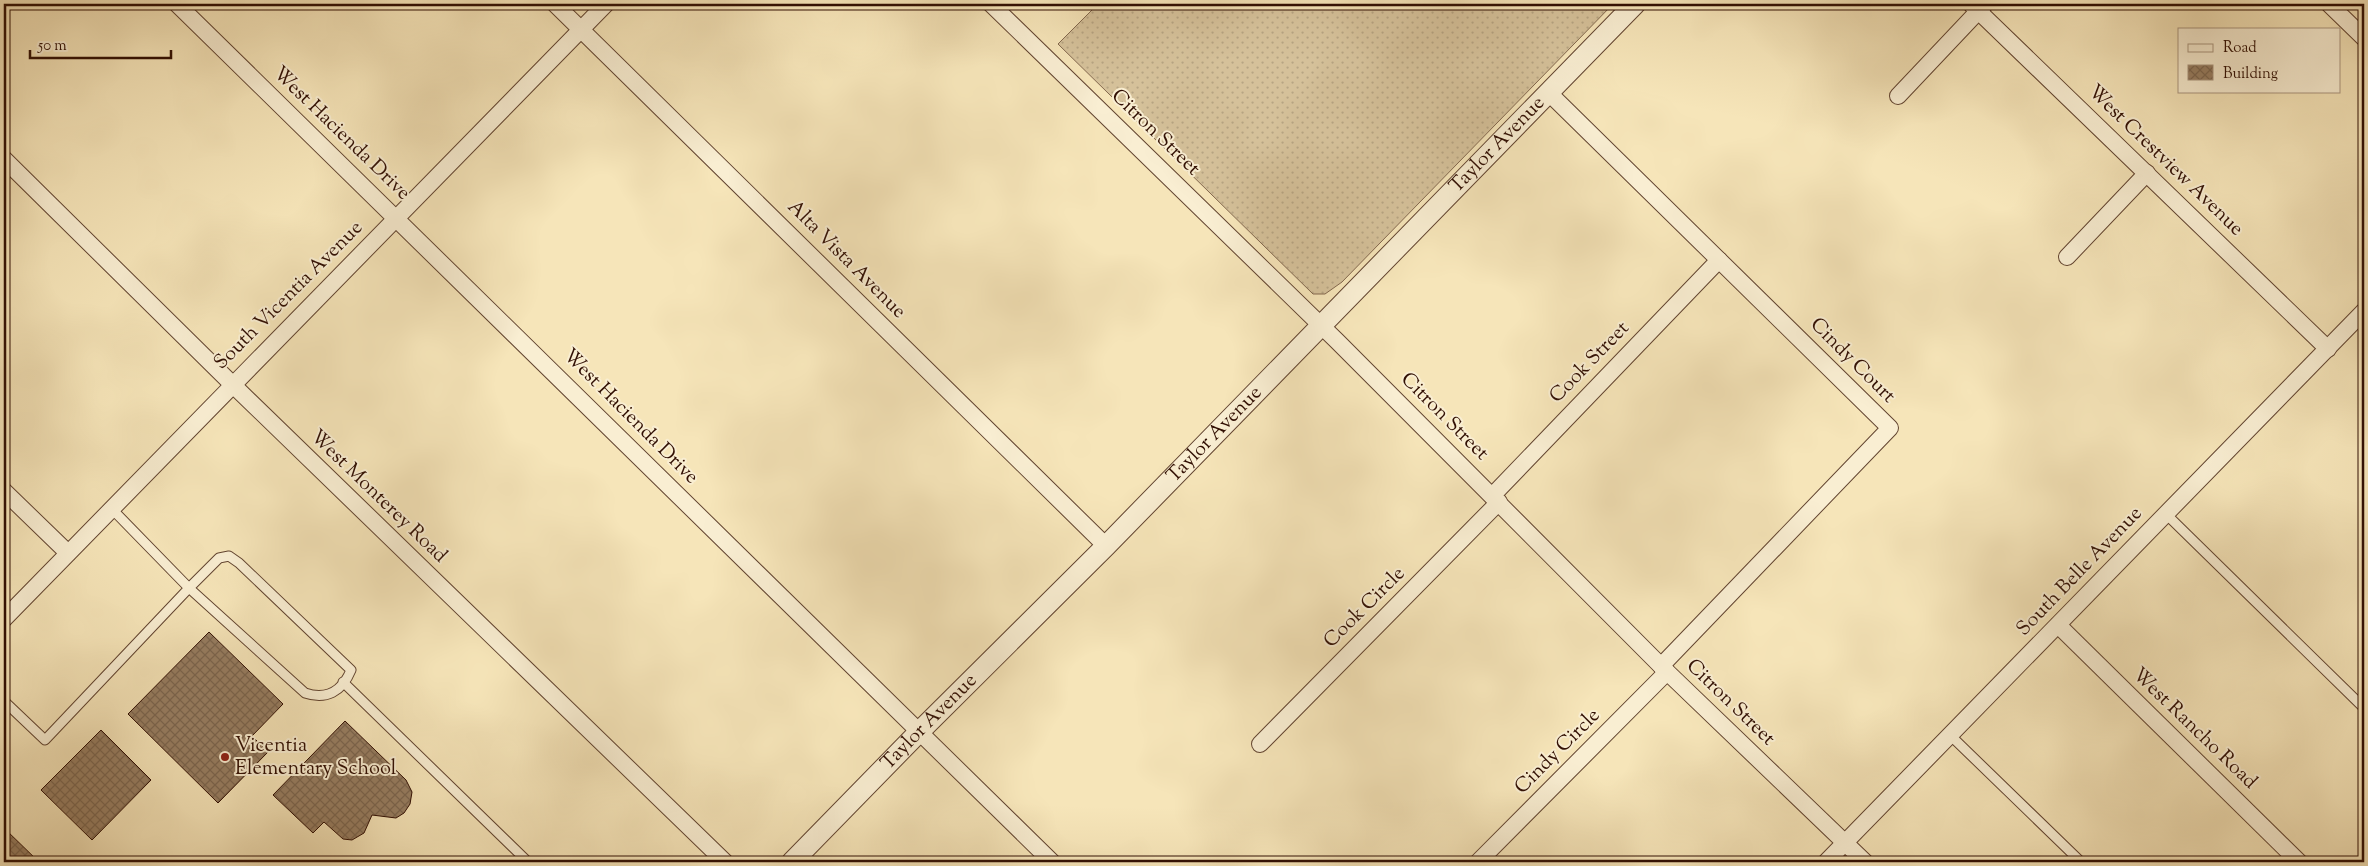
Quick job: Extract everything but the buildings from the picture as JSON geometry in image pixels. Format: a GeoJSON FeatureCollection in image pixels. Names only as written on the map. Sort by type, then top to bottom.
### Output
{"type":"FeatureCollection","features":[{"type":"Feature","properties":{"kind":"street","name":"West Hacienda Drive"},"geometry":{"type":"LineString","coordinates":[[177,4],[1052,862]]}},
{"type":"Feature","properties":{"kind":"street","name":"Alta Vista Avenue"},"geometry":{"type":"LineString","coordinates":[[555,4],[1106,546]]}},
{"type":"Feature","properties":{"kind":"street","name":"South Vicentia Avenue"},"geometry":{"type":"LineString","coordinates":[[4,619],[606,4]]}},
{"type":"Feature","properties":{"kind":"street","name":"Citron Street"},"geometry":{"type":"LineString","coordinates":[[991,4],[1321,326],[1664,669],[1865,862]]}},
{"type":"Feature","properties":{"kind":"street","name":"Taylor Avenue"},"geometry":{"type":"LineString","coordinates":[[792,862],[919,732],[1106,546],[1635,4]]}},
{"type":"Feature","properties":{"kind":"street"},"geometry":{"type":"LineString","coordinates":[[2329,4],[2364,38]]}},
{"type":"Feature","properties":{"kind":"street"},"geometry":{"type":"LineString","coordinates":[[1898,96],[1979,6]]}},
{"type":"Feature","properties":{"kind":"street","name":"West Crestview Avenue"},"geometry":{"type":"LineString","coordinates":[[1979,6],[2328,349]]}},
{"type":"Feature","properties":{"kind":"street","name":"Cindy Court"},"geometry":{"type":"LineString","coordinates":[[1548,92],[1890,428],[1664,669]]}},
{"type":"Feature","properties":{"kind":"street","name":"West Monterey Road"},"geometry":{"type":"LineString","coordinates":[[4,159],[232,384],[725,862]]}},
{"type":"Feature","properties":{"kind":"street"},"geometry":{"type":"LineString","coordinates":[[2067,257],[2147,172]]}},
{"type":"Feature","properties":{"kind":"street","name":"Cook Street"},"geometry":{"type":"LineString","coordinates":[[1496,499],[1719,260]]}},
{"type":"Feature","properties":{"kind":"street","name":"South Belle Avenue"},"geometry":{"type":"LineString","coordinates":[[1826,862],[2364,311]]}},
{"type":"Feature","properties":{"kind":"street"},"geometry":{"type":"LineString","coordinates":[[4,491],[68,553]]}},
{"type":"Feature","properties":{"kind":"street","name":"Cook Circle"},"geometry":{"type":"LineString","coordinates":[[1260,744],[1496,499]]}},
{"type":"Feature","properties":{"kind":"street","name":"West Rancho Road"},"geometry":{"type":"LineString","coordinates":[[2058,625],[2300,862]]}},
{"type":"Feature","properties":{"kind":"street","name":"Cindy Circle"},"geometry":{"type":"LineString","coordinates":[[1478,862],[1664,669]]}},
{"type":"Feature","properties":{"kind":"lane"},"geometry":{"type":"LineString","coordinates":[[4,701],[45,740],[190,588],[219,558],[229,556],[239,563],[342,659],[351,670],[332,693],[319,698],[305,692],[190,588],[111,508]]}},
{"type":"Feature","properties":{"kind":"lane"},"geometry":{"type":"LineString","coordinates":[[2166,514],[2364,708]]}},
{"type":"Feature","properties":{"kind":"lane"},"geometry":{"type":"LineString","coordinates":[[343,682],[528,862]]}},
{"type":"Feature","properties":{"kind":"lane"},"geometry":{"type":"LineString","coordinates":[[1950,735],[2080,862]]}},
{"type":"Feature","properties":{"kind":"shaded area"},"geometry":{"type":"Polygon","coordinates":[[[1098,4],[1613,4],[1342,282],[1325,294],[1313,294],[1058,44],[1098,4]]]}},
{"type":"Feature","properties":{"kind":"place","name":"Vicentia Elementary School"},"geometry":{"type":"Point","coordinates":[225,757]}}]}
